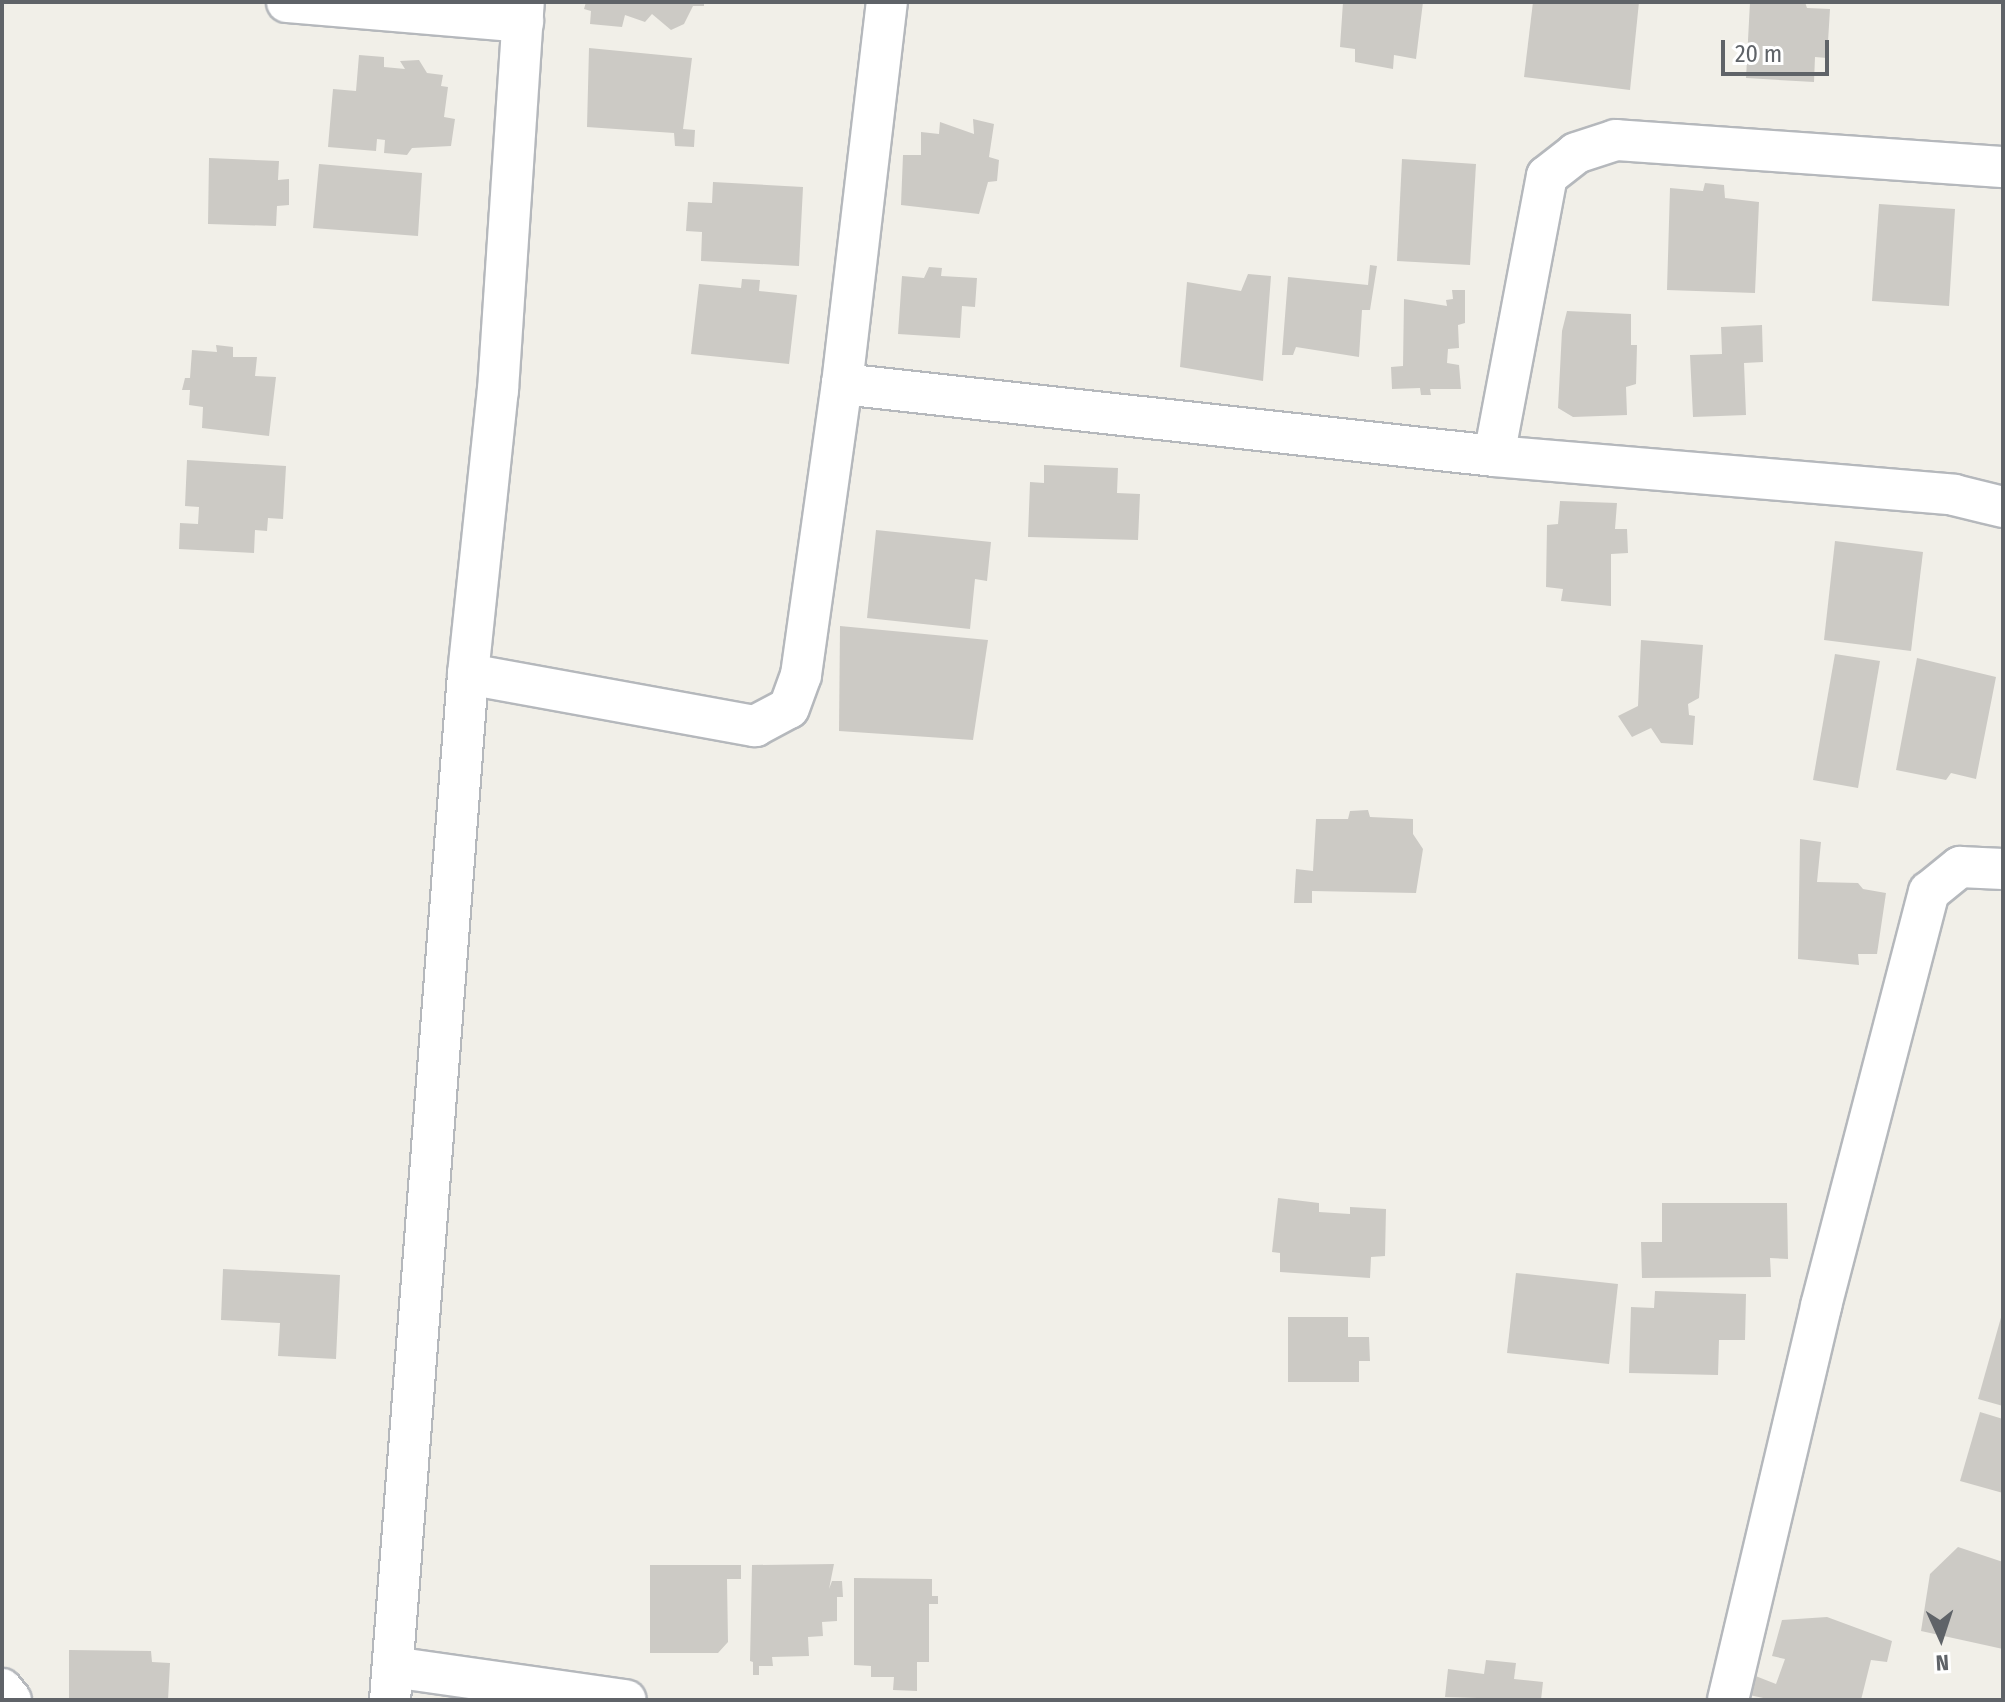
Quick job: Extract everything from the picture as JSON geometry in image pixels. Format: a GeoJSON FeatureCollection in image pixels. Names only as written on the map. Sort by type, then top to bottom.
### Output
{"type":"FeatureCollection","features":[{"type":"Feature","properties":{"kind":"street"},"geometry":{"type":"LineString","coordinates":[[287,2],[523,12],[498,390],[468,674],[392,1684],[626,1700]]}},
{"type":"Feature","properties":{"kind":"street"},"geometry":{"type":"LineString","coordinates":[[468,674],[755,726],[789,708],[801,675],[842,384],[887,2]]}},
{"type":"Feature","properties":{"kind":"street"},"geometry":{"type":"LineString","coordinates":[[1494,456],[1547,176],[1576,153],[1616,140],[2003,167]]}},
{"type":"Feature","properties":{"kind":"street"},"geometry":{"type":"LineString","coordinates":[[842,384],[1494,456],[1954,495],[2003,507]]}},
{"type":"Feature","properties":{"kind":"street"},"geometry":{"type":"LineString","coordinates":[[1728,1700],[1821,1306],[1929,892],[1960,867],[2003,869]]}},
{"type":"Feature","properties":{"kind":"street"},"geometry":{"type":"LineString","coordinates":[[2,1689],[11,1700]]}},
{"type":"Feature","properties":{"kind":"building"},"geometry":{"type":"Polygon","coordinates":[[[586,2],[704,2],[704,6],[693,6],[684,24],[671,30],[652,14],[645,22],[625,15],[622,27],[590,24],[591,11],[584,9],[586,2]]]}},
{"type":"Feature","properties":{"kind":"building"},"geometry":{"type":"Polygon","coordinates":[[[1343,2],[1423,2],[1416,59],[1394,55],[1393,69],[1355,62],[1355,49],[1340,47],[1343,2]]]}},
{"type":"Feature","properties":{"kind":"building"},"geometry":{"type":"Polygon","coordinates":[[[1533,2],[1639,2],[1630,90],[1524,77],[1533,2]]]}},
{"type":"Feature","properties":{"kind":"building"},"geometry":{"type":"Polygon","coordinates":[[[1750,2],[1805,2],[1807,8],[1830,9],[1827,58],[1815,57],[1814,82],[1746,78],[1750,2]]]}},
{"type":"Feature","properties":{"kind":"building"},"geometry":{"type":"Polygon","coordinates":[[[589,48],[692,58],[683,129],[695,130],[694,147],[675,146],[674,133],[587,127],[589,48]]]}},
{"type":"Feature","properties":{"kind":"building"},"geometry":{"type":"Polygon","coordinates":[[[359,55],[384,57],[384,67],[405,69],[400,61],[419,60],[427,73],[443,75],[441,86],[448,87],[444,117],[455,119],[451,146],[412,148],[407,155],[384,153],[385,140],[377,139],[376,151],[328,147],[333,89],[356,91],[359,55]]]}},
{"type":"Feature","properties":{"kind":"building"},"geometry":{"type":"Polygon","coordinates":[[[973,119],[994,124],[989,157],[999,160],[997,181],[988,182],[979,214],[901,205],[903,155],[921,155],[921,132],[939,134],[940,122],[974,134],[973,119]]]}},
{"type":"Feature","properties":{"kind":"building"},"geometry":{"type":"Polygon","coordinates":[[[209,158],[279,161],[278,180],[289,179],[289,205],[277,206],[276,226],[208,224],[209,158]]]}},
{"type":"Feature","properties":{"kind":"building"},"geometry":{"type":"Polygon","coordinates":[[[1402,159],[1476,164],[1470,265],[1397,261],[1402,159]]]}},
{"type":"Feature","properties":{"kind":"building"},"geometry":{"type":"Polygon","coordinates":[[[319,164],[422,173],[418,236],[313,228],[319,164]]]}},
{"type":"Feature","properties":{"kind":"building"},"geometry":{"type":"Polygon","coordinates":[[[713,182],[803,187],[799,266],[701,261],[702,232],[686,231],[688,202],[712,203],[713,182]]]}},
{"type":"Feature","properties":{"kind":"building"},"geometry":{"type":"Polygon","coordinates":[[[1705,183],[1724,185],[1725,198],[1759,202],[1755,293],[1667,290],[1670,188],[1703,191],[1705,183]]]}},
{"type":"Feature","properties":{"kind":"building"},"geometry":{"type":"Polygon","coordinates":[[[1879,204],[1955,209],[1949,306],[1872,301],[1879,204]]]}},
{"type":"Feature","properties":{"kind":"building"},"geometry":{"type":"Polygon","coordinates":[[[1370,265],[1377,266],[1370,310],[1362,310],[1359,357],[1296,347],[1293,355],[1282,355],[1288,277],[1368,285],[1370,265]]]}},
{"type":"Feature","properties":{"kind":"building"},"geometry":{"type":"Polygon","coordinates":[[[929,267],[942,268],[941,276],[977,278],[975,307],[962,306],[960,338],[898,334],[902,276],[924,278],[929,267]]]}},
{"type":"Feature","properties":{"kind":"building"},"geometry":{"type":"Polygon","coordinates":[[[1248,274],[1271,276],[1263,381],[1180,367],[1187,282],[1241,291],[1248,274]]]}},
{"type":"Feature","properties":{"kind":"building"},"geometry":{"type":"Polygon","coordinates":[[[742,279],[760,280],[759,291],[797,295],[789,364],[691,354],[699,284],[741,288],[742,279]]]}},
{"type":"Feature","properties":{"kind":"building"},"geometry":{"type":"Polygon","coordinates":[[[1452,290],[1465,290],[1465,323],[1458,325],[1459,348],[1448,349],[1447,363],[1459,365],[1461,389],[1430,389],[1431,395],[1421,395],[1420,388],[1392,389],[1391,367],[1403,366],[1404,299],[1447,306],[1446,300],[1453,299],[1452,290]]]}},
{"type":"Feature","properties":{"kind":"building"},"geometry":{"type":"Polygon","coordinates":[[[1567,311],[1631,314],[1631,345],[1637,345],[1636,384],[1626,387],[1627,415],[1573,417],[1558,408],[1562,331],[1567,311]]]}},
{"type":"Feature","properties":{"kind":"building"},"geometry":{"type":"Polygon","coordinates":[[[1762,325],[1763,362],[1744,363],[1746,415],[1693,417],[1690,355],[1722,354],[1721,327],[1762,325]]]}},
{"type":"Feature","properties":{"kind":"building"},"geometry":{"type":"Polygon","coordinates":[[[216,345],[233,347],[233,357],[257,357],[255,376],[276,377],[269,436],[202,428],[203,407],[189,405],[190,390],[182,390],[185,378],[190,378],[192,350],[217,352],[216,345]]]}},
{"type":"Feature","properties":{"kind":"building"},"geometry":{"type":"Polygon","coordinates":[[[187,460],[286,466],[283,519],[268,518],[267,531],[255,530],[254,553],[179,549],[180,523],[198,524],[199,507],[185,506],[187,460]]]}},
{"type":"Feature","properties":{"kind":"building"},"geometry":{"type":"Polygon","coordinates":[[[1044,465],[1118,468],[1117,493],[1140,494],[1138,540],[1028,537],[1030,482],[1044,483],[1044,465]]]}},
{"type":"Feature","properties":{"kind":"building"},"geometry":{"type":"Polygon","coordinates":[[[1560,501],[1617,503],[1615,529],[1627,529],[1628,553],[1611,554],[1611,606],[1561,601],[1563,589],[1546,587],[1547,525],[1558,524],[1560,501]]]}},
{"type":"Feature","properties":{"kind":"building"},"geometry":{"type":"Polygon","coordinates":[[[876,530],[991,542],[987,581],[975,579],[970,629],[867,618],[876,530]]]}},
{"type":"Feature","properties":{"kind":"building"},"geometry":{"type":"Polygon","coordinates":[[[1835,541],[1923,552],[1911,651],[1824,640],[1835,541]]]}},
{"type":"Feature","properties":{"kind":"building"},"geometry":{"type":"Polygon","coordinates":[[[840,626],[988,640],[973,740],[839,731],[840,626]]]}},
{"type":"Feature","properties":{"kind":"building"},"geometry":{"type":"Polygon","coordinates":[[[1641,640],[1703,645],[1699,698],[1688,704],[1689,715],[1695,716],[1693,745],[1661,743],[1651,728],[1632,737],[1618,716],[1638,706],[1641,640]]]}},
{"type":"Feature","properties":{"kind":"building"},"geometry":{"type":"Polygon","coordinates":[[[1835,654],[1880,661],[1858,788],[1813,780],[1835,654]]]}},
{"type":"Feature","properties":{"kind":"building"},"geometry":{"type":"Polygon","coordinates":[[[1917,658],[1996,677],[1976,779],[1951,773],[1946,780],[1896,770],[1917,658]]]}},
{"type":"Feature","properties":{"kind":"building"},"geometry":{"type":"Polygon","coordinates":[[[1368,810],[1370,817],[1413,819],[1413,834],[1423,849],[1416,893],[1312,891],[1312,903],[1294,903],[1296,869],[1313,871],[1316,819],[1348,819],[1350,811],[1368,810]]]}},
{"type":"Feature","properties":{"kind":"building"},"geometry":{"type":"Polygon","coordinates":[[[1800,839],[1821,842],[1817,882],[1858,883],[1863,889],[1886,893],[1877,954],[1858,954],[1859,965],[1798,959],[1800,839]]]}},
{"type":"Feature","properties":{"kind":"building"},"geometry":{"type":"Polygon","coordinates":[[[1278,1198],[1319,1203],[1319,1212],[1350,1214],[1350,1207],[1386,1209],[1385,1256],[1371,1257],[1370,1278],[1280,1272],[1280,1253],[1272,1252],[1278,1198]]]}},
{"type":"Feature","properties":{"kind":"building"},"geometry":{"type":"Polygon","coordinates":[[[1662,1203],[1787,1203],[1788,1259],[1770,1258],[1771,1277],[1642,1278],[1641,1242],[1662,1242],[1662,1203]]]}},
{"type":"Feature","properties":{"kind":"building"},"geometry":{"type":"Polygon","coordinates":[[[223,1269],[340,1275],[336,1359],[278,1356],[280,1323],[221,1320],[223,1269]]]}},
{"type":"Feature","properties":{"kind":"building"},"geometry":{"type":"Polygon","coordinates":[[[1516,1273],[1618,1284],[1609,1364],[1507,1353],[1516,1273]]]}},
{"type":"Feature","properties":{"kind":"building"},"geometry":{"type":"Polygon","coordinates":[[[1655,1291],[1746,1294],[1745,1340],[1719,1340],[1718,1375],[1629,1373],[1631,1307],[1654,1308],[1655,1291]]]}},
{"type":"Feature","properties":{"kind":"building"},"geometry":{"type":"Polygon","coordinates":[[[2003,1314],[2003,1406],[1978,1399],[2003,1314]]]}},
{"type":"Feature","properties":{"kind":"building"},"geometry":{"type":"Polygon","coordinates":[[[1288,1317],[1348,1317],[1348,1337],[1369,1337],[1370,1361],[1359,1361],[1359,1382],[1288,1382],[1288,1317]]]}},
{"type":"Feature","properties":{"kind":"building"},"geometry":{"type":"Polygon","coordinates":[[[1980,1412],[2003,1419],[2003,1493],[1960,1481],[1980,1412]]]}},
{"type":"Feature","properties":{"kind":"building"},"geometry":{"type":"Polygon","coordinates":[[[1958,1547],[2003,1562],[2003,1649],[1921,1631],[1930,1574],[1958,1547]]]}},
{"type":"Feature","properties":{"kind":"building"},"geometry":{"type":"Polygon","coordinates":[[[834,1564],[829,1589],[832,1581],[842,1581],[843,1597],[837,1597],[837,1621],[822,1622],[823,1636],[808,1637],[809,1656],[772,1657],[773,1666],[759,1666],[759,1675],[753,1675],[753,1662],[750,1661],[752,1565],[834,1564]]]}},
{"type":"Feature","properties":{"kind":"building"},"geometry":{"type":"Polygon","coordinates":[[[650,1565],[741,1565],[741,1579],[727,1579],[728,1642],[718,1653],[650,1653],[650,1565]]]}},
{"type":"Feature","properties":{"kind":"building"},"geometry":{"type":"Polygon","coordinates":[[[854,1578],[932,1579],[932,1596],[938,1596],[938,1604],[929,1604],[929,1662],[917,1662],[917,1691],[893,1690],[894,1677],[871,1677],[871,1666],[854,1665],[854,1578]]]}},
{"type":"Feature","properties":{"kind":"building"},"geometry":{"type":"Polygon","coordinates":[[[1827,1617],[1892,1641],[1887,1662],[1871,1660],[1861,1700],[1773,1700],[1749,1695],[1753,1675],[1776,1684],[1785,1659],[1772,1656],[1782,1620],[1827,1617]]]}},
{"type":"Feature","properties":{"kind":"building"},"geometry":{"type":"Polygon","coordinates":[[[69,1650],[151,1651],[152,1662],[170,1663],[168,1700],[69,1700],[69,1650]]]}},
{"type":"Feature","properties":{"kind":"building"},"geometry":{"type":"Polygon","coordinates":[[[1486,1660],[1516,1663],[1514,1679],[1543,1682],[1541,1700],[1445,1697],[1448,1669],[1484,1674],[1486,1660]]]}}]}
